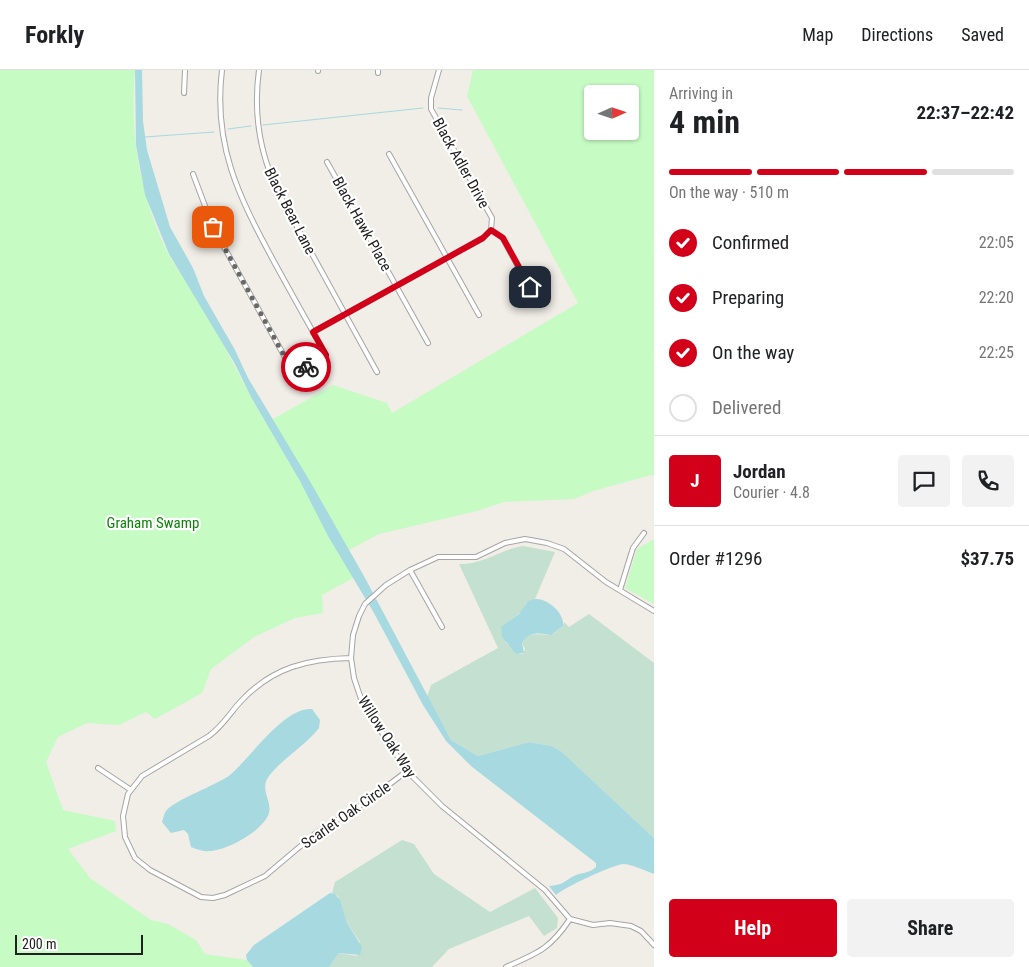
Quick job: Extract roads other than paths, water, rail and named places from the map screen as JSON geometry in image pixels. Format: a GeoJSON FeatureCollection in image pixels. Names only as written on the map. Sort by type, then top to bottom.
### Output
{"type":"FeatureCollection","features":[{"type":"Feature","properties":{"kind":"street"},"geometry":{"type":"LineString","coordinates":[[184,92],[185,70]]}},
{"type":"Feature","properties":{"kind":"street"},"geometry":{"type":"LineString","coordinates":[[193,174],[213,227],[287,361],[294,367],[302,368],[326,355],[247,212],[234,183],[222,132],[222,70]]}},
{"type":"Feature","properties":{"kind":"street","name":"Black Bear Lane"},"geometry":{"type":"LineString","coordinates":[[259,70],[257,118],[269,171],[279,194],[377,372]]}},
{"type":"Feature","properties":{"kind":"street","name":"Black Adler Drive"},"geometry":{"type":"LineString","coordinates":[[439,70],[432,96],[432,109],[492,218],[491,230]]}},
{"type":"Feature","properties":{"kind":"street"},"geometry":{"type":"LineString","coordinates":[[389,154],[479,315]]}},
{"type":"Feature","properties":{"kind":"street","name":"Black Hawk Place"},"geometry":{"type":"LineString","coordinates":[[327,162],[428,343]]}},
{"type":"Feature","properties":{"kind":"street"},"geometry":{"type":"LineString","coordinates":[[313,332],[483,238],[491,230],[503,238],[530,287]]}},
{"type":"Feature","properties":{"kind":"street"},"geometry":{"type":"LineString","coordinates":[[620,590],[633,548],[644,533]]}},
{"type":"Feature","properties":{"kind":"street","name":"Willow Oak Way"},"geometry":{"type":"LineString","coordinates":[[570,919],[544,890],[442,806],[407,771],[362,702],[354,678],[351,658],[356,622],[366,604],[376,592],[410,570],[438,557],[476,557],[504,543],[525,539],[547,543],[564,549],[588,569],[654,611]]}},
{"type":"Feature","properties":{"kind":"street"},"geometry":{"type":"LineString","coordinates":[[410,570],[442,627]]}},
{"type":"Feature","properties":{"kind":"street","name":"Scarlet Oak Circle"},"geometry":{"type":"LineString","coordinates":[[351,658],[311,660],[282,671],[254,689],[242,700],[220,728],[199,743],[148,771],[131,790],[124,808],[122,826],[128,846],[135,858],[150,870],[191,892],[213,898],[265,876],[316,833],[366,802],[407,771]]}},
{"type":"Feature","properties":{"kind":"street"},"geometry":{"type":"LineString","coordinates":[[98,768],[131,790]]}},
{"type":"Feature","properties":{"kind":"street"},"geometry":{"type":"LineString","coordinates":[[506,967],[548,947],[557,938],[570,919],[593,925],[610,923],[630,926],[641,931],[654,945]]}},
{"type":"Feature","properties":{"kind":"water"},"geometry":{"type":"Polygon","coordinates":[[[135,70],[142,70],[143,121],[147,150],[170,227],[193,268],[204,296],[235,350],[248,378],[365,578],[451,740],[478,756],[529,742],[552,746],[562,752],[654,838],[654,874],[624,864],[618,865],[568,887],[556,895],[549,886],[560,884],[577,875],[591,871],[596,867],[596,863],[471,766],[446,741],[423,705],[374,613],[328,536],[300,481],[251,397],[235,364],[169,254],[145,195],[136,145],[135,70]]]}},
{"type":"Feature","properties":{"kind":"water"},"geometry":{"type":"Polygon","coordinates":[[[535,599],[545,601],[554,607],[561,616],[563,626],[551,635],[538,633],[528,636],[522,643],[524,653],[516,654],[502,637],[501,627],[519,614],[528,601],[535,599]]]}},
{"type":"Feature","properties":{"kind":"water"},"geometry":{"type":"Polygon","coordinates":[[[312,709],[320,720],[319,728],[269,776],[266,781],[265,790],[269,804],[269,813],[266,820],[253,832],[225,847],[204,851],[191,847],[188,834],[184,830],[171,833],[162,822],[165,812],[171,807],[186,797],[230,775],[279,724],[301,711],[312,709]]]}},
{"type":"Feature","properties":{"kind":"water"},"geometry":{"type":"Polygon","coordinates":[[[330,893],[335,894],[340,900],[347,923],[362,947],[360,955],[339,953],[329,967],[253,967],[247,960],[246,955],[254,945],[330,893]]]}},
{"type":"Feature","properties":{"kind":"waterway"},"geometry":{"type":"LineString","coordinates":[[263,125],[423,108]]}},
{"type":"Feature","properties":{"kind":"waterway"},"geometry":{"type":"LineString","coordinates":[[438,108],[462,110]]}},
{"type":"Feature","properties":{"kind":"waterway"},"geometry":{"type":"LineString","coordinates":[[228,129],[251,126]]}},
{"type":"Feature","properties":{"kind":"waterway"},"geometry":{"type":"LineString","coordinates":[[145,137],[214,132]]}},
{"type":"Feature","properties":{"kind":"park label","name":"Graham Swamp"},"geometry":{"type":"Point","coordinates":[153,523]}}]}
